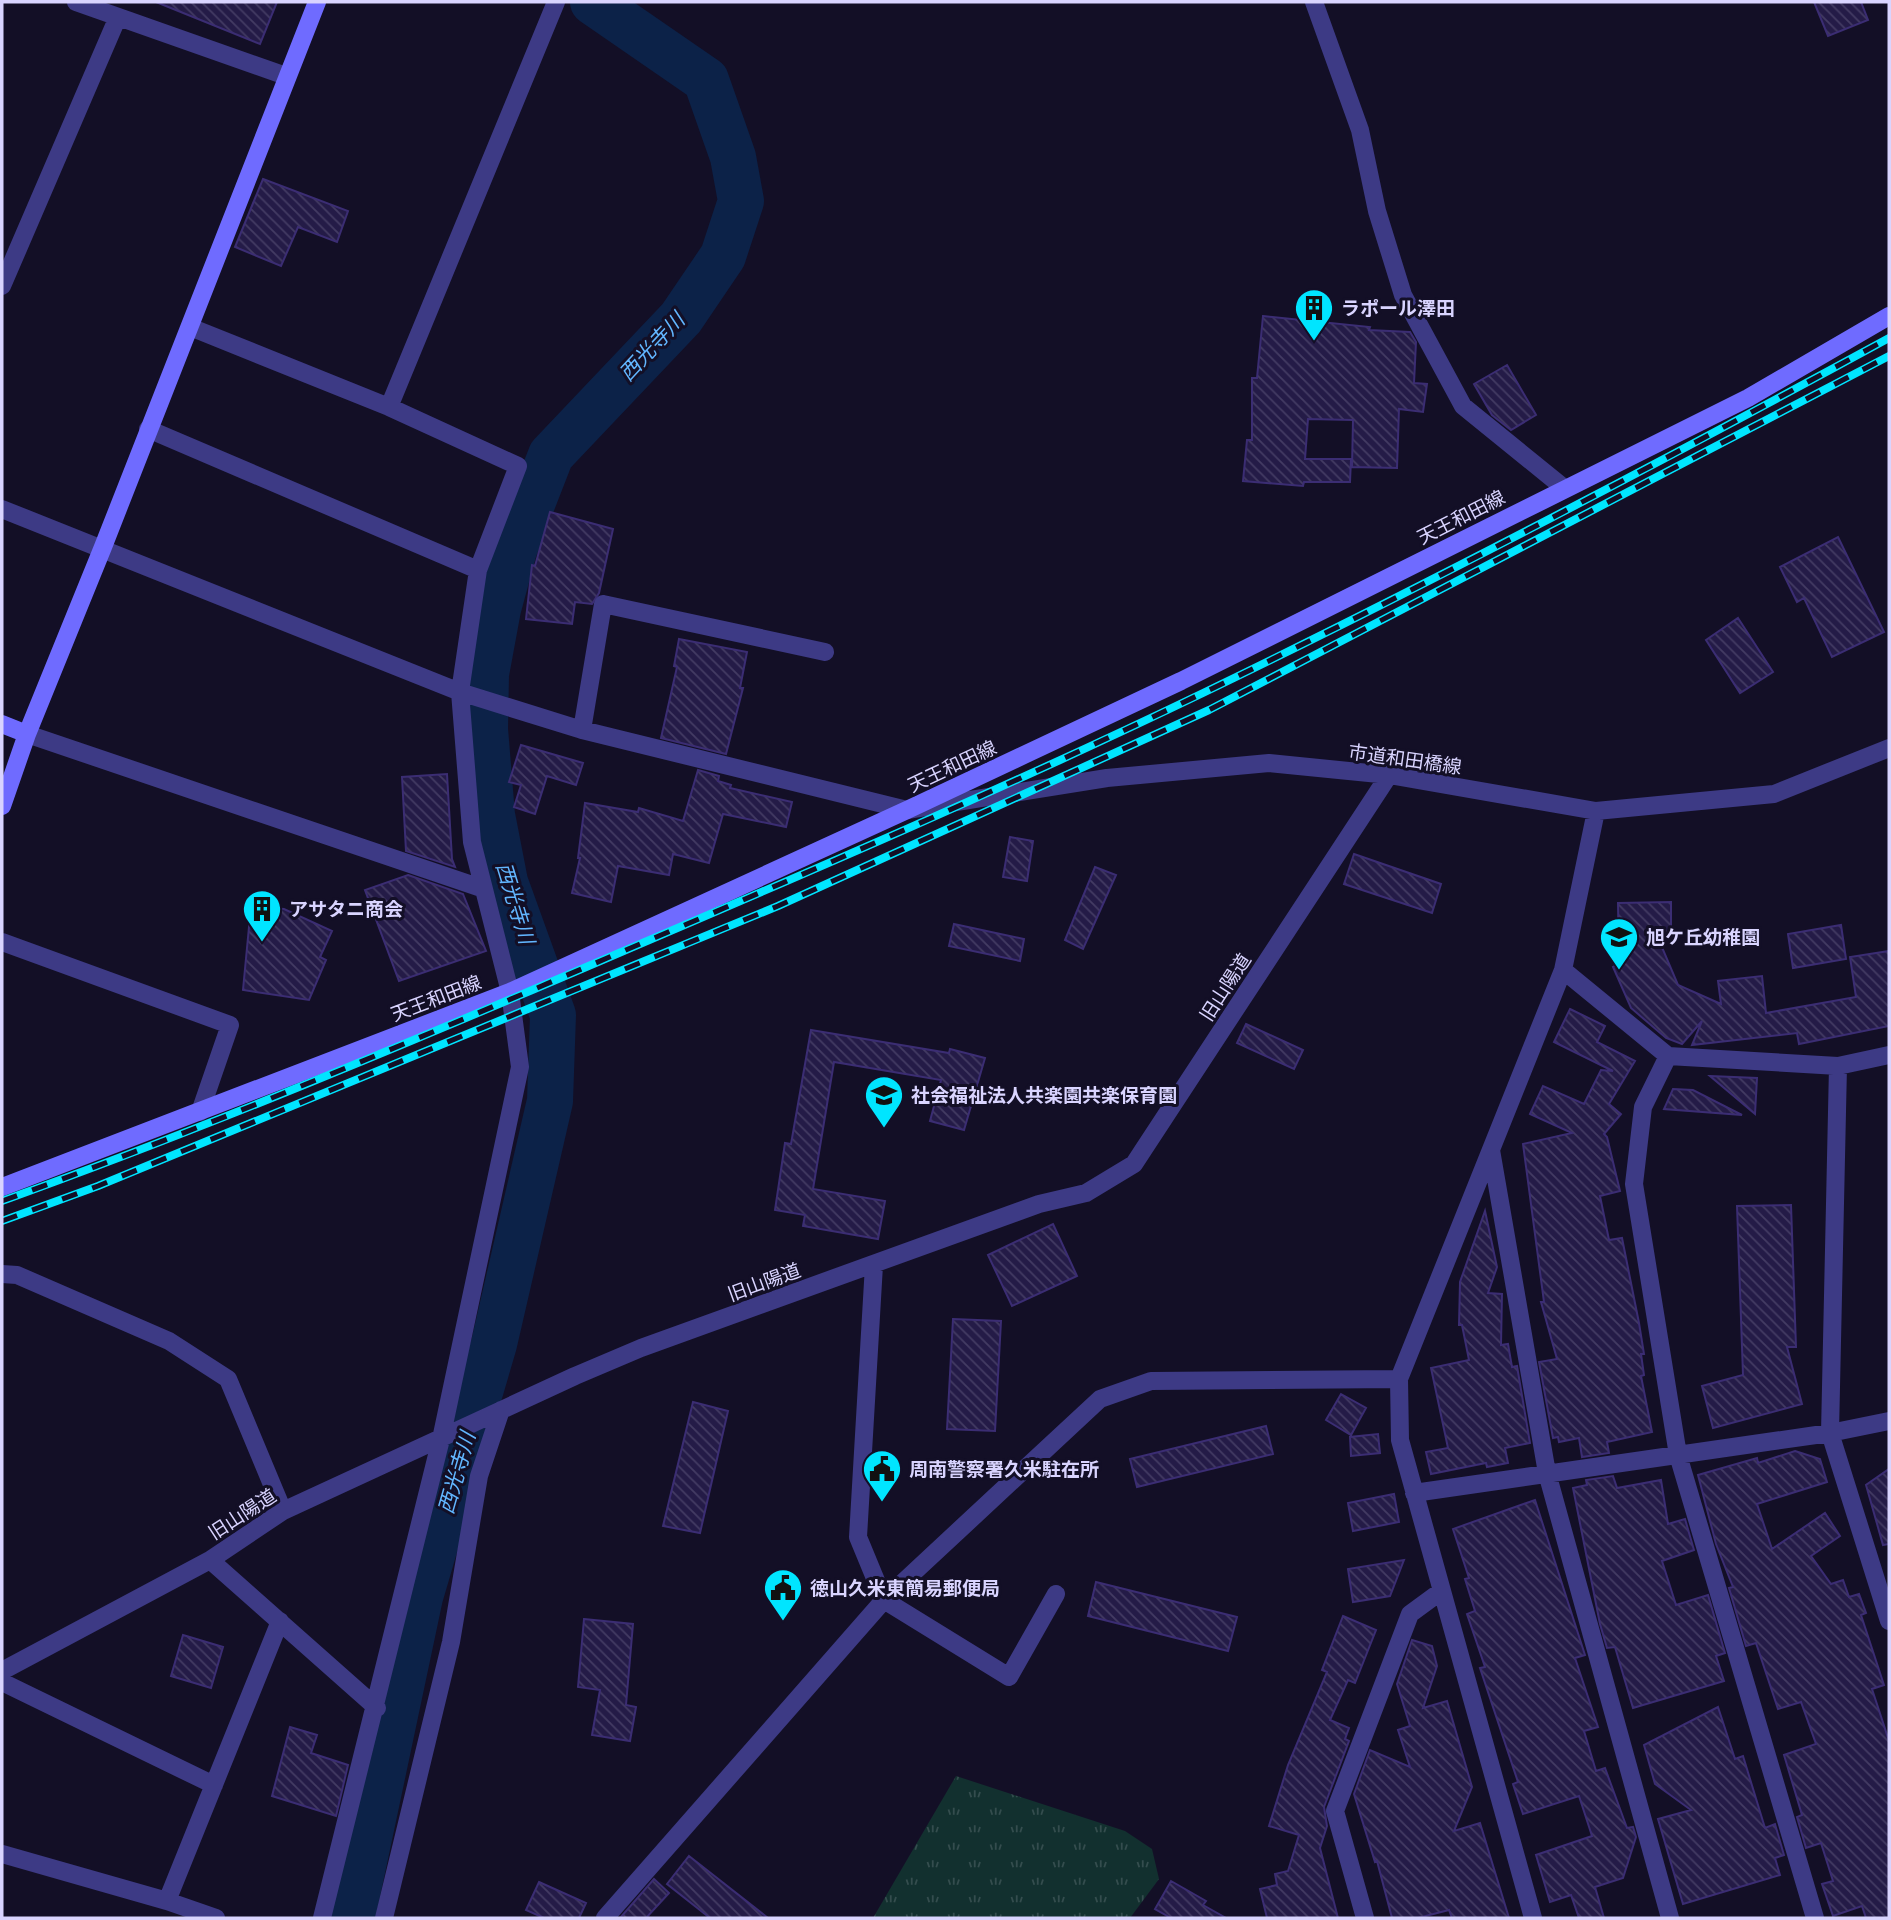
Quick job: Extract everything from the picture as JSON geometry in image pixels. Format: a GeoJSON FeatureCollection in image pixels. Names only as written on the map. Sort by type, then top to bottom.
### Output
{"type":"FeatureCollection","features":[{"type":"Feature","properties":{"kind":"street"},"geometry":{"type":"LineString","coordinates":[[76,2],[117,19],[286,76]]}},
{"type":"Feature","properties":{"kind":"street"},"geometry":{"type":"LineString","coordinates":[[2,806],[27,734],[317,2]]}},
{"type":"Feature","properties":{"kind":"street"},"geometry":{"type":"LineString","coordinates":[[389,407],[556,2]]}},
{"type":"Feature","properties":{"kind":"street"},"geometry":{"type":"LineString","coordinates":[[1314,2],[1360,130],[1377,211],[1403,295],[1463,406],[1564,488]]}},
{"type":"Feature","properties":{"kind":"street"},"geometry":{"type":"LineString","coordinates":[[2,286],[117,19]]}},
{"type":"Feature","properties":{"kind":"street","name":"天王和田線"},"geometry":{"type":"LineString","coordinates":[[2,1187],[510,992],[907,810],[1181,681],[1748,398],[1889,316]]}},
{"type":"Feature","properties":{"kind":"street"},"geometry":{"type":"LineString","coordinates":[[190,327],[389,407],[518,466],[478,570],[460,692],[472,842],[510,992],[520,1067],[441,1439],[377,1708],[322,1918]]}},
{"type":"Feature","properties":{"kind":"street"},"geometry":{"type":"LineString","coordinates":[[148,429],[478,570]]}},
{"type":"Feature","properties":{"kind":"street"},"geometry":{"type":"LineString","coordinates":[[2,509],[103,547],[460,692],[582,730],[907,810]]}},
{"type":"Feature","properties":{"kind":"street"},"geometry":{"type":"LineString","coordinates":[[582,730],[603,604],[825,652]]}},
{"type":"Feature","properties":{"kind":"street"},"geometry":{"type":"LineString","coordinates":[[2,723],[27,734],[484,889]]}},
{"type":"Feature","properties":{"kind":"street","name":"市道和田橋線"},"geometry":{"type":"LineString","coordinates":[[907,810],[1107,778],[1269,763],[1389,775],[1596,811],[1774,794],[1889,748]]}},
{"type":"Feature","properties":{"kind":"street","name":"旧山陽道"},"geometry":{"type":"LineString","coordinates":[[2,1671],[210,1560],[283,1511],[501,1410],[641,1348],[1039,1204],[1086,1194],[1134,1164],[1389,775]]}},
{"type":"Feature","properties":{"kind":"street"},"geometry":{"type":"LineString","coordinates":[[1533,1918],[1400,1440],[1399,1380],[1563,970],[1596,811]]}},
{"type":"Feature","properties":{"kind":"street"},"geometry":{"type":"LineString","coordinates":[[2,942],[230,1026],[200,1112]]}},
{"type":"Feature","properties":{"kind":"street"},"geometry":{"type":"LineString","coordinates":[[1563,970],[1668,1056],[1838,1066],[1889,1055]]}},
{"type":"Feature","properties":{"kind":"street"},"geometry":{"type":"LineString","coordinates":[[1668,1056],[1643,1107],[1634,1184],[1678,1455],[1815,1918]]}},
{"type":"Feature","properties":{"kind":"street"},"geometry":{"type":"LineString","coordinates":[[1838,1066],[1830,1433],[1889,1621]]}},
{"type":"Feature","properties":{"kind":"street"},"geometry":{"type":"LineString","coordinates":[[1491,1150],[1547,1472],[1670,1918]]}},
{"type":"Feature","properties":{"kind":"street"},"geometry":{"type":"LineString","coordinates":[[874,1265],[858,1537],[884,1600],[1009,1677],[1056,1594]]}},
{"type":"Feature","properties":{"kind":"street"},"geometry":{"type":"LineString","coordinates":[[2,1273],[17,1275],[169,1341],[228,1379],[283,1511]]}},
{"type":"Feature","properties":{"kind":"street"},"geometry":{"type":"LineString","coordinates":[[605,1918],[884,1600],[1100,1399],[1151,1381],[1363,1377],[1399,1380]]}},
{"type":"Feature","properties":{"kind":"street"},"geometry":{"type":"LineString","coordinates":[[384,1918],[451,1642],[479,1476],[501,1410]]}},
{"type":"Feature","properties":{"kind":"street"},"geometry":{"type":"LineString","coordinates":[[1414,1493],[1830,1433],[1889,1421]]}},
{"type":"Feature","properties":{"kind":"street"},"geometry":{"type":"LineString","coordinates":[[210,1560],[377,1708]]}},
{"type":"Feature","properties":{"kind":"street"},"geometry":{"type":"LineString","coordinates":[[1364,1918],[1335,1811],[1410,1614],[1440,1591]]}},
{"type":"Feature","properties":{"kind":"street"},"geometry":{"type":"LineString","coordinates":[[177,1909],[214,1785],[280,1622]]}},
{"type":"Feature","properties":{"kind":"street"},"geometry":{"type":"LineString","coordinates":[[2,1682],[214,1785]]}},
{"type":"Feature","properties":{"kind":"street"},"geometry":{"type":"LineString","coordinates":[[2,1854],[177,1909],[216,1918]]}},
{"type":"Feature","properties":{"kind":"green space"},"geometry":{"type":"Polygon","coordinates":[[[956,1776],[1125,1831],[1152,1849],[1159,1879],[1130,1918],[873,1918],[956,1776]]]}},
{"type":"Feature","properties":{"kind":"building"},"geometry":{"type":"Polygon","coordinates":[[[156,2],[277,2],[260,44],[156,2]]]}},
{"type":"Feature","properties":{"kind":"building"},"geometry":{"type":"Polygon","coordinates":[[[1814,2],[1861,2],[1868,20],[1828,36],[1814,2]]]}},
{"type":"Feature","properties":{"kind":"building"},"geometry":{"type":"Polygon","coordinates":[[[263,179],[348,211],[337,242],[298,227],[281,266],[235,247],[263,179]]]}},
{"type":"Feature","properties":{"kind":"building"},"geometry":{"type":"Polygon","coordinates":[[[1263,316],[1370,327],[1369,330],[1410,332],[1416,342],[1414,383],[1427,384],[1423,412],[1399,409],[1397,468],[1352,467],[1353,420],[1308,419],[1305,459],[1351,459],[1350,482],[1304,482],[1303,486],[1243,481],[1247,440],[1252,440],[1252,378],[1257,378],[1263,316]]]}},
{"type":"Feature","properties":{"kind":"building"},"geometry":{"type":"Polygon","coordinates":[[[1507,365],[1536,415],[1511,430],[1492,415],[1474,384],[1507,365]]]}},
{"type":"Feature","properties":{"kind":"building"},"geometry":{"type":"Polygon","coordinates":[[[550,512],[613,529],[599,593],[592,604],[575,602],[572,624],[526,619],[532,565],[535,566],[550,512]]]}},
{"type":"Feature","properties":{"kind":"building"},"geometry":{"type":"Polygon","coordinates":[[[1838,537],[1884,632],[1832,657],[1804,598],[1797,602],[1780,567],[1838,537]]]}},
{"type":"Feature","properties":{"kind":"building"},"geometry":{"type":"Polygon","coordinates":[[[1738,618],[1773,672],[1740,693],[1706,640],[1738,618]]]}},
{"type":"Feature","properties":{"kind":"building"},"geometry":{"type":"Polygon","coordinates":[[[679,639],[747,652],[740,688],[743,688],[726,754],[661,738],[677,667],[674,666],[679,639]]]}},
{"type":"Feature","properties":{"kind":"building"},"geometry":{"type":"Polygon","coordinates":[[[521,745],[583,763],[576,785],[547,776],[535,814],[514,807],[521,785],[509,782],[521,745]]]}},
{"type":"Feature","properties":{"kind":"building"},"geometry":{"type":"Polygon","coordinates":[[[698,770],[719,776],[718,781],[731,785],[730,788],[792,802],[786,827],[723,814],[709,863],[673,854],[669,875],[618,866],[611,902],[572,893],[580,858],[585,803],[638,812],[639,808],[683,821],[698,770]]]}},
{"type":"Feature","properties":{"kind":"building"},"geometry":{"type":"Polygon","coordinates":[[[447,774],[452,859],[455,867],[406,851],[402,777],[447,774]]]}},
{"type":"Feature","properties":{"kind":"building"},"geometry":{"type":"Polygon","coordinates":[[[1010,837],[1033,841],[1027,881],[1003,877],[1010,837]]]}},
{"type":"Feature","properties":{"kind":"building"},"geometry":{"type":"Polygon","coordinates":[[[1354,854],[1441,884],[1432,913],[1344,884],[1354,854]]]}},
{"type":"Feature","properties":{"kind":"building"},"geometry":{"type":"Polygon","coordinates":[[[1095,867],[1116,875],[1083,949],[1065,940],[1095,867]]]}},
{"type":"Feature","properties":{"kind":"building"},"geometry":{"type":"Polygon","coordinates":[[[408,875],[463,894],[486,951],[399,981],[365,890],[408,875]]]}},
{"type":"Feature","properties":{"kind":"building"},"geometry":{"type":"Polygon","coordinates":[[[1671,902],[1671,937],[1658,938],[1678,985],[1721,1004],[1718,981],[1762,976],[1766,1013],[1856,997],[1850,957],[1889,951],[1889,1026],[1799,1044],[1797,1033],[1692,1045],[1702,1021],[1682,1044],[1666,1038],[1631,1008],[1613,967],[1619,964],[1618,903],[1671,902]]]}},
{"type":"Feature","properties":{"kind":"building"},"geometry":{"type":"Polygon","coordinates":[[[251,906],[284,909],[332,931],[320,957],[326,960],[309,1000],[243,990],[251,906]]]}},
{"type":"Feature","properties":{"kind":"building"},"geometry":{"type":"Polygon","coordinates":[[[954,924],[1024,939],[1020,961],[949,946],[954,924]]]}},
{"type":"Feature","properties":{"kind":"building"},"geometry":{"type":"Polygon","coordinates":[[[1841,925],[1846,959],[1793,968],[1788,934],[1841,925]]]}},
{"type":"Feature","properties":{"kind":"building"},"geometry":{"type":"Polygon","coordinates":[[[1570,1009],[1605,1026],[1597,1042],[1635,1061],[1609,1104],[1621,1114],[1604,1134],[1620,1191],[1600,1196],[1609,1240],[1622,1238],[1644,1354],[1641,1354],[1644,1375],[1641,1376],[1652,1432],[1607,1442],[1609,1453],[1582,1457],[1579,1438],[1559,1442],[1558,1437],[1553,1438],[1539,1362],[1557,1359],[1541,1302],[1544,1302],[1523,1144],[1572,1133],[1530,1114],[1543,1086],[1584,1104],[1601,1070],[1613,1071],[1554,1042],[1570,1009]]]}},
{"type":"Feature","properties":{"kind":"building"},"geometry":{"type":"Polygon","coordinates":[[[1246,1024],[1303,1050],[1294,1069],[1237,1043],[1246,1024]]]}},
{"type":"Feature","properties":{"kind":"building"},"geometry":{"type":"Polygon","coordinates":[[[811,1030],[949,1053],[950,1049],[985,1058],[964,1130],[930,1121],[941,1080],[834,1062],[813,1189],[885,1201],[878,1239],[803,1226],[805,1215],[775,1210],[785,1143],[791,1144],[811,1030]]]}},
{"type":"Feature","properties":{"kind":"building"},"geometry":{"type":"Polygon","coordinates":[[[1710,1076],[1757,1078],[1755,1114],[1710,1076]]]}},
{"type":"Feature","properties":{"kind":"building"},"geometry":{"type":"Polygon","coordinates":[[[1673,1089],[1693,1090],[1742,1115],[1664,1109],[1673,1089]]]}},
{"type":"Feature","properties":{"kind":"building"},"geometry":{"type":"Polygon","coordinates":[[[1791,1205],[1796,1347],[1787,1347],[1802,1404],[1713,1428],[1702,1386],[1743,1375],[1737,1206],[1791,1205]]]}},
{"type":"Feature","properties":{"kind":"building"},"geometry":{"type":"Polygon","coordinates":[[[1485,1211],[1497,1267],[1488,1293],[1502,1294],[1501,1345],[1508,1344],[1512,1367],[1517,1366],[1530,1443],[1505,1448],[1508,1463],[1487,1467],[1486,1463],[1431,1474],[1426,1452],[1448,1448],[1431,1368],[1469,1360],[1462,1325],[1459,1325],[1460,1282],[1485,1211]]]}},
{"type":"Feature","properties":{"kind":"building"},"geometry":{"type":"Polygon","coordinates":[[[1053,1224],[1077,1276],[1012,1306],[988,1255],[1053,1224]]]}},
{"type":"Feature","properties":{"kind":"building"},"geometry":{"type":"Polygon","coordinates":[[[953,1319],[1001,1321],[995,1431],[947,1429],[953,1319]]]}},
{"type":"Feature","properties":{"kind":"building"},"geometry":{"type":"Polygon","coordinates":[[[1341,1394],[1366,1408],[1351,1435],[1326,1420],[1341,1394]]]}},
{"type":"Feature","properties":{"kind":"building"},"geometry":{"type":"Polygon","coordinates":[[[693,1402],[728,1411],[700,1533],[663,1526],[693,1402]]]}},
{"type":"Feature","properties":{"kind":"building"},"geometry":{"type":"Polygon","coordinates":[[[1266,1426],[1273,1454],[1137,1487],[1130,1459],[1266,1426]]]}},
{"type":"Feature","properties":{"kind":"building"},"geometry":{"type":"Polygon","coordinates":[[[1378,1434],[1380,1453],[1351,1456],[1350,1437],[1378,1434]]]}},
{"type":"Feature","properties":{"kind":"building"},"geometry":{"type":"Polygon","coordinates":[[[1795,1451],[1820,1459],[1827,1482],[1757,1504],[1772,1549],[1825,1513],[1840,1536],[1811,1556],[1831,1584],[1843,1580],[1849,1597],[1859,1594],[1866,1613],[1861,1615],[1884,1685],[1872,1689],[1889,1741],[1889,1918],[1866,1918],[1862,1906],[1833,1916],[1822,1884],[1833,1881],[1821,1843],[1806,1848],[1797,1817],[1802,1815],[1784,1755],[1816,1744],[1801,1702],[1778,1709],[1756,1643],[1746,1646],[1729,1588],[1733,1587],[1716,1544],[1698,1475],[1757,1458],[1758,1463],[1795,1451]]]}},
{"type":"Feature","properties":{"kind":"building"},"geometry":{"type":"Polygon","coordinates":[[[1889,1469],[1889,1544],[1883,1545],[1866,1485],[1889,1469]]]}},
{"type":"Feature","properties":{"kind":"building"},"geometry":{"type":"Polygon","coordinates":[[[1613,1476],[1617,1488],[1661,1480],[1668,1524],[1685,1519],[1694,1550],[1662,1561],[1676,1605],[1708,1595],[1725,1653],[1716,1656],[1724,1681],[1633,1708],[1615,1647],[1607,1648],[1600,1624],[1573,1488],[1587,1485],[1586,1480],[1613,1476]]]}},
{"type":"Feature","properties":{"kind":"building"},"geometry":{"type":"Polygon","coordinates":[[[1394,1494],[1399,1522],[1353,1531],[1348,1503],[1394,1494]]]}},
{"type":"Feature","properties":{"kind":"building"},"geometry":{"type":"Polygon","coordinates":[[[1535,1500],[1585,1655],[1575,1658],[1598,1727],[1584,1731],[1596,1771],[1605,1768],[1627,1828],[1633,1827],[1636,1837],[1623,1878],[1595,1887],[1604,1918],[1579,1918],[1571,1895],[1550,1902],[1536,1855],[1592,1836],[1579,1796],[1523,1814],[1513,1784],[1518,1782],[1480,1668],[1485,1667],[1467,1614],[1475,1611],[1465,1579],[1469,1578],[1453,1529],[1535,1500]]]}},
{"type":"Feature","properties":{"kind":"building"},"geometry":{"type":"Polygon","coordinates":[[[1404,1560],[1390,1596],[1353,1602],[1348,1569],[1404,1560]]]}},
{"type":"Feature","properties":{"kind":"building"},"geometry":{"type":"Polygon","coordinates":[[[1096,1582],[1237,1617],[1228,1651],[1088,1616],[1096,1582]]]}},
{"type":"Feature","properties":{"kind":"building"},"geometry":{"type":"Polygon","coordinates":[[[1343,1616],[1376,1630],[1355,1683],[1348,1680],[1330,1720],[1349,1728],[1345,1739],[1349,1741],[1324,1807],[1327,1826],[1320,1848],[1338,1918],[1267,1918],[1260,1889],[1277,1885],[1275,1874],[1288,1871],[1299,1835],[1269,1826],[1288,1765],[1327,1672],[1322,1670],[1343,1616]]]}},
{"type":"Feature","properties":{"kind":"building"},"geometry":{"type":"Polygon","coordinates":[[[584,1619],[633,1624],[626,1705],[636,1707],[630,1741],[592,1735],[600,1690],[578,1687],[584,1619]]]}},
{"type":"Feature","properties":{"kind":"building"},"geometry":{"type":"Polygon","coordinates":[[[183,1635],[223,1647],[211,1688],[171,1676],[183,1635]]]}},
{"type":"Feature","properties":{"kind":"building"},"geometry":{"type":"Polygon","coordinates":[[[1412,1640],[1432,1646],[1437,1666],[1423,1708],[1447,1701],[1472,1787],[1454,1831],[1480,1823],[1509,1918],[1452,1918],[1449,1910],[1418,1918],[1392,1918],[1377,1861],[1375,1862],[1354,1794],[1370,1750],[1410,1767],[1398,1730],[1410,1726],[1397,1684],[1412,1640]]]}},
{"type":"Feature","properties":{"kind":"building"},"geometry":{"type":"Polygon","coordinates":[[[1718,1707],[1735,1759],[1743,1756],[1765,1828],[1775,1824],[1784,1855],[1775,1858],[1780,1875],[1683,1904],[1658,1819],[1691,1810],[1655,1784],[1644,1745],[1718,1707]]]}},
{"type":"Feature","properties":{"kind":"building"},"geometry":{"type":"Polygon","coordinates":[[[290,1727],[317,1735],[311,1753],[348,1765],[336,1816],[272,1796],[290,1727]]]}},
{"type":"Feature","properties":{"kind":"building"},"geometry":{"type":"Polygon","coordinates":[[[689,1856],[768,1918],[710,1918],[667,1884],[689,1856]]]}},
{"type":"Feature","properties":{"kind":"building"},"geometry":{"type":"Polygon","coordinates":[[[654,1879],[669,1893],[646,1918],[620,1918],[654,1879]]]}},
{"type":"Feature","properties":{"kind":"building"},"geometry":{"type":"Polygon","coordinates":[[[1171,1881],[1206,1901],[1203,1905],[1226,1918],[1171,1918],[1155,1909],[1171,1881]]]}},
{"type":"Feature","properties":{"kind":"building"},"geometry":{"type":"Polygon","coordinates":[[[539,1882],[586,1903],[579,1918],[544,1918],[526,1910],[539,1882]]]}},
{"type":"Feature","properties":{"kind":"waterway","name":"西光寺川"},"geometry":{"type":"LineString","coordinates":[[352,1918],[420,1597],[494,1344],[550,1101],[553,1015],[505,882],[492,815],[485,729],[486,674],[498,609],[514,550],[551,455],[681,318],[723,256],[741,201],[733,157],[706,80],[593,2]]}},
{"type":"Feature","properties":{"kind":"railway"},"geometry":{"type":"LineString","coordinates":[[2,1201],[156,1144],[385,1052],[760,893],[1057,762],[1290,651],[1462,564],[1889,338]]}},
{"type":"Feature","properties":{"kind":"railway"},"geometry":{"type":"LineString","coordinates":[[2,1221],[98,1186],[778,906],[1209,710],[1889,356]]}},
{"type":"Feature","properties":{"kind":"place","name":"ラポール澤田"},"geometry":{"type":"Point","coordinates":[1314,342]}},
{"type":"Feature","properties":{"kind":"place","name":"アサタニ商会"},"geometry":{"type":"Point","coordinates":[262,943]}},
{"type":"Feature","properties":{"kind":"place","name":"旭ケ丘幼稚園"},"geometry":{"type":"Point","coordinates":[1619,971]}},
{"type":"Feature","properties":{"kind":"place","name":"社会福祉法人共楽園共楽保育園"},"geometry":{"type":"Point","coordinates":[884,1129]}},
{"type":"Feature","properties":{"kind":"place","name":"周南警察署久米駐在所"},"geometry":{"type":"Point","coordinates":[882,1503]}},
{"type":"Feature","properties":{"kind":"place","name":"徳山久米東簡易郵便局"},"geometry":{"type":"Point","coordinates":[783,1622]}}]}
